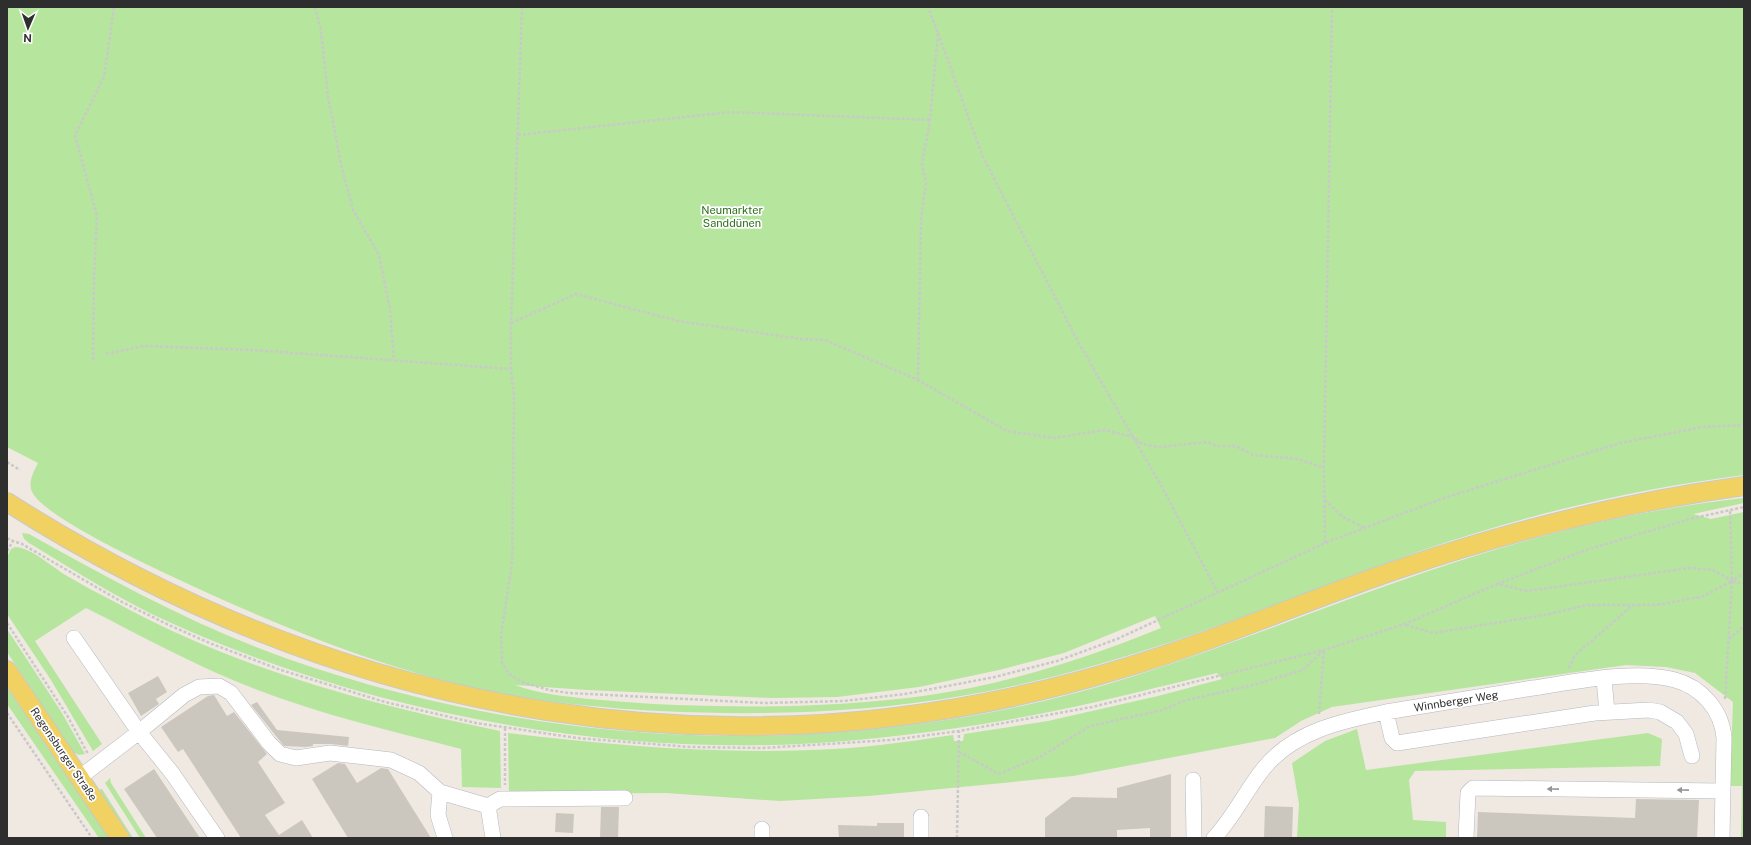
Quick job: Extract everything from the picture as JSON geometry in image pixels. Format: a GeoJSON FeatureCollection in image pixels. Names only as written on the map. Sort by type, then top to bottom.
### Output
{"type":"FeatureCollection","features":[{"type":"Feature","properties":{"kind":"main road"},"geometry":{"type":"LineString","coordinates":[[8,505],[108,561],[205,610],[285,643],[358,668],[447,693],[517,707],[670,724],[770,726],[870,721],[930,713],[992,702],[1062,686],[1126,668],[1393,571],[1474,544],[1549,522],[1627,504],[1744,486]]}},
{"type":"Feature","properties":{"kind":"main road","name":"Regensburger Straße"},"geometry":{"type":"LineString","coordinates":[[7,670],[120,838]]}},
{"type":"Feature","properties":{"kind":"street"},"geometry":{"type":"LineString","coordinates":[[74,638],[139,732],[172,772],[217,838]]}},
{"type":"Feature","properties":{"kind":"street","name":"Winnberger Weg"},"geometry":{"type":"LineString","coordinates":[[1214,838],[1264,768],[1275,756],[1290,744],[1318,729],[1386,712],[1562,684],[1604,679],[1653,676],[1683,683],[1692,687],[1709,702],[1720,719],[1723,729]]}},
{"type":"Feature","properties":{"kind":"street"},"geometry":{"type":"LineString","coordinates":[[1604,679],[1607,712]]}},
{"type":"Feature","properties":{"kind":"street"},"geometry":{"type":"LineString","coordinates":[[79,778],[184,695],[199,687],[219,686],[231,693],[269,743],[280,754],[296,758],[330,753],[391,760],[419,773],[440,792],[488,806],[497,800],[505,799],[625,798]]}},
{"type":"Feature","properties":{"kind":"street"},"geometry":{"type":"LineString","coordinates":[[1386,712],[1392,738],[1397,743],[1607,712],[1649,710],[1670,716],[1683,728],[1692,756]]}},
{"type":"Feature","properties":{"kind":"street"},"geometry":{"type":"LineString","coordinates":[[1722,838],[1723,729]]}},
{"type":"Feature","properties":{"kind":"street"},"geometry":{"type":"LineString","coordinates":[[1193,780],[1194,838]]}},
{"type":"Feature","properties":{"kind":"street"},"geometry":{"type":"LineString","coordinates":[[1466,838],[1468,793],[1473,788],[1722,791]]}},
{"type":"Feature","properties":{"kind":"street"},"geometry":{"type":"LineString","coordinates":[[440,792],[438,815],[445,838]]}},
{"type":"Feature","properties":{"kind":"street"},"geometry":{"type":"LineString","coordinates":[[488,806],[493,838]]}},
{"type":"Feature","properties":{"kind":"street"},"geometry":{"type":"LineString","coordinates":[[921,817],[921,838]]}},
{"type":"Feature","properties":{"kind":"path"},"geometry":{"type":"LineString","coordinates":[[93,360],[94,277],[97,216],[75,135],[104,77],[114,7]]}},
{"type":"Feature","properties":{"kind":"path"},"geometry":{"type":"LineString","coordinates":[[314,7],[321,31],[328,96],[342,169],[353,210],[379,255],[390,309],[394,360]]}},
{"type":"Feature","properties":{"kind":"path"},"geometry":{"type":"LineString","coordinates":[[522,7],[511,369],[514,396],[512,563],[501,635],[502,663],[509,674],[522,682],[549,690],[596,695],[764,703],[844,701],[905,694],[995,677],[1057,661],[1117,639],[1325,543],[1444,498],[1620,443],[1703,427],[1744,424]]}},
{"type":"Feature","properties":{"kind":"path"},"geometry":{"type":"LineString","coordinates":[[928,7],[982,155],[1076,340],[1162,487],[1218,593]]}},
{"type":"Feature","properties":{"kind":"path"},"geometry":{"type":"LineString","coordinates":[[1325,543],[1324,468],[1332,7]]}},
{"type":"Feature","properties":{"kind":"path"},"geometry":{"type":"LineString","coordinates":[[918,380],[921,219],[926,183],[922,164],[930,120],[938,33]]}},
{"type":"Feature","properties":{"kind":"path"},"geometry":{"type":"LineString","coordinates":[[518,135],[731,112],[930,120]]}},
{"type":"Feature","properties":{"kind":"path"},"geometry":{"type":"LineString","coordinates":[[512,323],[576,294],[678,321],[825,340],[918,380],[1007,431],[1054,438],[1105,430],[1133,437],[1142,444],[1160,447],[1208,442],[1217,446],[1236,446],[1253,455],[1298,459],[1324,468]]}},
{"type":"Feature","properties":{"kind":"path"},"geometry":{"type":"LineString","coordinates":[[106,354],[143,346],[253,350],[511,369]]}},
{"type":"Feature","properties":{"kind":"path"},"geometry":{"type":"LineString","coordinates":[[7,462],[20,470]]}},
{"type":"Feature","properties":{"kind":"path"},"geometry":{"type":"LineString","coordinates":[[1324,500],[1343,517],[1365,528]]}},
{"type":"Feature","properties":{"kind":"path"},"geometry":{"type":"LineString","coordinates":[[7,538],[33,550],[122,602],[212,644],[281,670],[385,702],[505,728],[577,738],[656,745],[763,748],[860,743],[959,731],[1092,707],[1324,650],[1405,624],[1497,584],[1589,549],[1690,519],[1744,506]]}},
{"type":"Feature","properties":{"kind":"path"},"geometry":{"type":"LineString","coordinates":[[1723,729],[1732,581],[1730,510]]}},
{"type":"Feature","properties":{"kind":"path"},"geometry":{"type":"LineString","coordinates":[[7,551],[13,541]]}},
{"type":"Feature","properties":{"kind":"path"},"geometry":{"type":"LineString","coordinates":[[1497,584],[1528,591],[1690,568],[1713,570],[1732,581],[1744,584]]}},
{"type":"Feature","properties":{"kind":"path"},"geometry":{"type":"LineString","coordinates":[[1405,624],[1433,633],[1545,615],[1587,605],[1657,605],[1704,596],[1744,573]]}},
{"type":"Feature","properties":{"kind":"path"},"geometry":{"type":"LineString","coordinates":[[1562,684],[1575,655],[1633,605]]}},
{"type":"Feature","properties":{"kind":"path"},"geometry":{"type":"LineString","coordinates":[[7,624],[68,717],[95,766]]}},
{"type":"Feature","properties":{"kind":"path"},"geometry":{"type":"LineString","coordinates":[[1729,639],[1744,626]]}},
{"type":"Feature","properties":{"kind":"path"},"geometry":{"type":"LineString","coordinates":[[1318,729],[1324,650]]}},
{"type":"Feature","properties":{"kind":"path"},"geometry":{"type":"LineString","coordinates":[[959,752],[999,774],[1042,756],[1090,726],[1163,710],[1183,701],[1253,685],[1303,670],[1324,650]]}},
{"type":"Feature","properties":{"kind":"path"},"geometry":{"type":"LineString","coordinates":[[7,713],[92,838]]}},
{"type":"Feature","properties":{"kind":"path"},"geometry":{"type":"LineString","coordinates":[[505,728],[505,799]]}},
{"type":"Feature","properties":{"kind":"path"},"geometry":{"type":"LineString","coordinates":[[957,838],[959,731]]}},
{"type":"Feature","properties":{"kind":"green space","name":"Neumarkter Sanddünen"},"geometry":{"type":"Polygon","coordinates":[[[7,7],[1744,7],[1744,475],[1622,495],[1502,525],[1423,550],[1174,641],[1121,658],[1015,686],[924,702],[849,710],[774,713],[660,711],[612,708],[540,700],[469,687],[392,666],[316,639],[205,592],[116,549],[70,524],[37,499],[31,489],[31,482],[38,463],[7,447],[7,7]],[[1155,616],[1064,653],[999,670],[919,687],[837,697],[771,698],[587,690],[515,685],[533,691],[561,696],[664,705],[799,706],[892,700],[984,685],[1044,670],[1161,628],[1155,616]]]}},
{"type":"Feature","properties":{"kind":"green space"},"geometry":{"type":"Polygon","coordinates":[[[1744,498],[1744,503],[1693,514],[1711,519],[1744,512],[1744,838],[1741,838],[1742,786],[1730,786],[1733,702],[1695,673],[1666,667],[1626,665],[1332,707],[1301,721],[1275,738],[1073,776],[869,796],[780,801],[666,793],[509,794],[508,733],[622,745],[735,751],[865,747],[953,735],[954,741],[963,741],[964,734],[1048,721],[1158,696],[1222,679],[1217,673],[1095,702],[1003,721],[898,736],[846,741],[761,745],[674,744],[587,736],[500,724],[414,706],[330,682],[248,655],[169,622],[133,604],[98,585],[29,543],[24,539],[22,533],[29,534],[124,586],[221,633],[288,659],[391,691],[496,714],[603,729],[710,736],[817,734],[924,723],[1030,704],[1134,676],[1178,662],[1394,583],[1513,544],[1579,527],[1644,513],[1744,498]]]}},
{"type":"Feature","properties":{"kind":"green space"},"geometry":{"type":"Polygon","coordinates":[[[15,547],[28,550],[67,576],[160,625],[254,665],[351,696],[400,709],[500,731],[501,788],[462,787],[461,749],[331,715],[255,689],[191,661],[86,608],[35,641],[102,744],[93,751],[51,680],[7,614],[7,557],[11,549],[15,547]]]}},
{"type":"Feature","properties":{"kind":"green space"},"geometry":{"type":"Polygon","coordinates":[[[7,629],[62,713],[85,754],[79,755],[73,752],[7,652],[7,629]]]}},
{"type":"Feature","properties":{"kind":"green space"},"geometry":{"type":"Polygon","coordinates":[[[7,688],[110,838],[99,838],[7,704],[7,688]]]}},
{"type":"Feature","properties":{"kind":"green space"},"geometry":{"type":"Polygon","coordinates":[[[1357,729],[1366,770],[1648,733],[1662,739],[1660,766],[1415,771],[1409,780],[1413,820],[1446,822],[1446,838],[1297,838],[1299,804],[1292,763],[1325,741],[1357,729]]]}},
{"type":"Feature","properties":{"kind":"green space"},"geometry":{"type":"Polygon","coordinates":[[[110,778],[111,783],[146,838],[140,838],[105,783],[110,778]]]}},
{"type":"Feature","properties":{"kind":"green space"},"geometry":{"type":"Polygon","coordinates":[[[100,789],[102,789],[133,838],[129,838],[101,795],[100,789]]]}},
{"type":"Feature","properties":{"kind":"building"},"geometry":{"type":"Polygon","coordinates":[[[158,676],[167,692],[156,699],[159,704],[141,716],[128,693],[158,676]]]}},
{"type":"Feature","properties":{"kind":"building"},"geometry":{"type":"Polygon","coordinates":[[[214,695],[227,716],[234,712],[267,754],[258,762],[285,803],[265,815],[279,835],[302,820],[313,838],[241,838],[183,749],[178,752],[161,727],[208,696],[214,695]]]}},
{"type":"Feature","properties":{"kind":"building"},"geometry":{"type":"Polygon","coordinates":[[[257,702],[277,730],[349,737],[348,746],[313,744],[313,746],[306,747],[284,746],[251,705],[257,702]]]}},
{"type":"Feature","properties":{"kind":"building"},"geometry":{"type":"Polygon","coordinates":[[[338,763],[345,764],[357,783],[381,768],[388,769],[431,838],[348,838],[312,779],[338,763]]]}},
{"type":"Feature","properties":{"kind":"building"},"geometry":{"type":"Polygon","coordinates":[[[154,769],[200,838],[157,838],[124,789],[154,769]]]}},
{"type":"Feature","properties":{"kind":"building"},"geometry":{"type":"Polygon","coordinates":[[[1171,774],[1171,838],[1150,838],[1150,828],[1117,830],[1117,838],[1045,838],[1045,818],[1072,797],[1117,798],[1117,788],[1171,774]]]}},
{"type":"Feature","properties":{"kind":"building"},"geometry":{"type":"Polygon","coordinates":[[[1636,799],[1699,800],[1697,838],[1477,838],[1478,812],[1635,818],[1636,799]]]}},
{"type":"Feature","properties":{"kind":"building"},"geometry":{"type":"Polygon","coordinates":[[[1265,806],[1293,807],[1292,838],[1264,838],[1265,806]]]}},
{"type":"Feature","properties":{"kind":"building"},"geometry":{"type":"Polygon","coordinates":[[[601,807],[619,807],[618,838],[600,838],[601,807]]]}},
{"type":"Feature","properties":{"kind":"building"},"geometry":{"type":"Polygon","coordinates":[[[556,813],[574,814],[573,833],[555,832],[556,813]]]}},
{"type":"Feature","properties":{"kind":"building"},"geometry":{"type":"Polygon","coordinates":[[[877,823],[904,823],[904,838],[839,838],[838,825],[877,826],[877,823]]]}}]}
